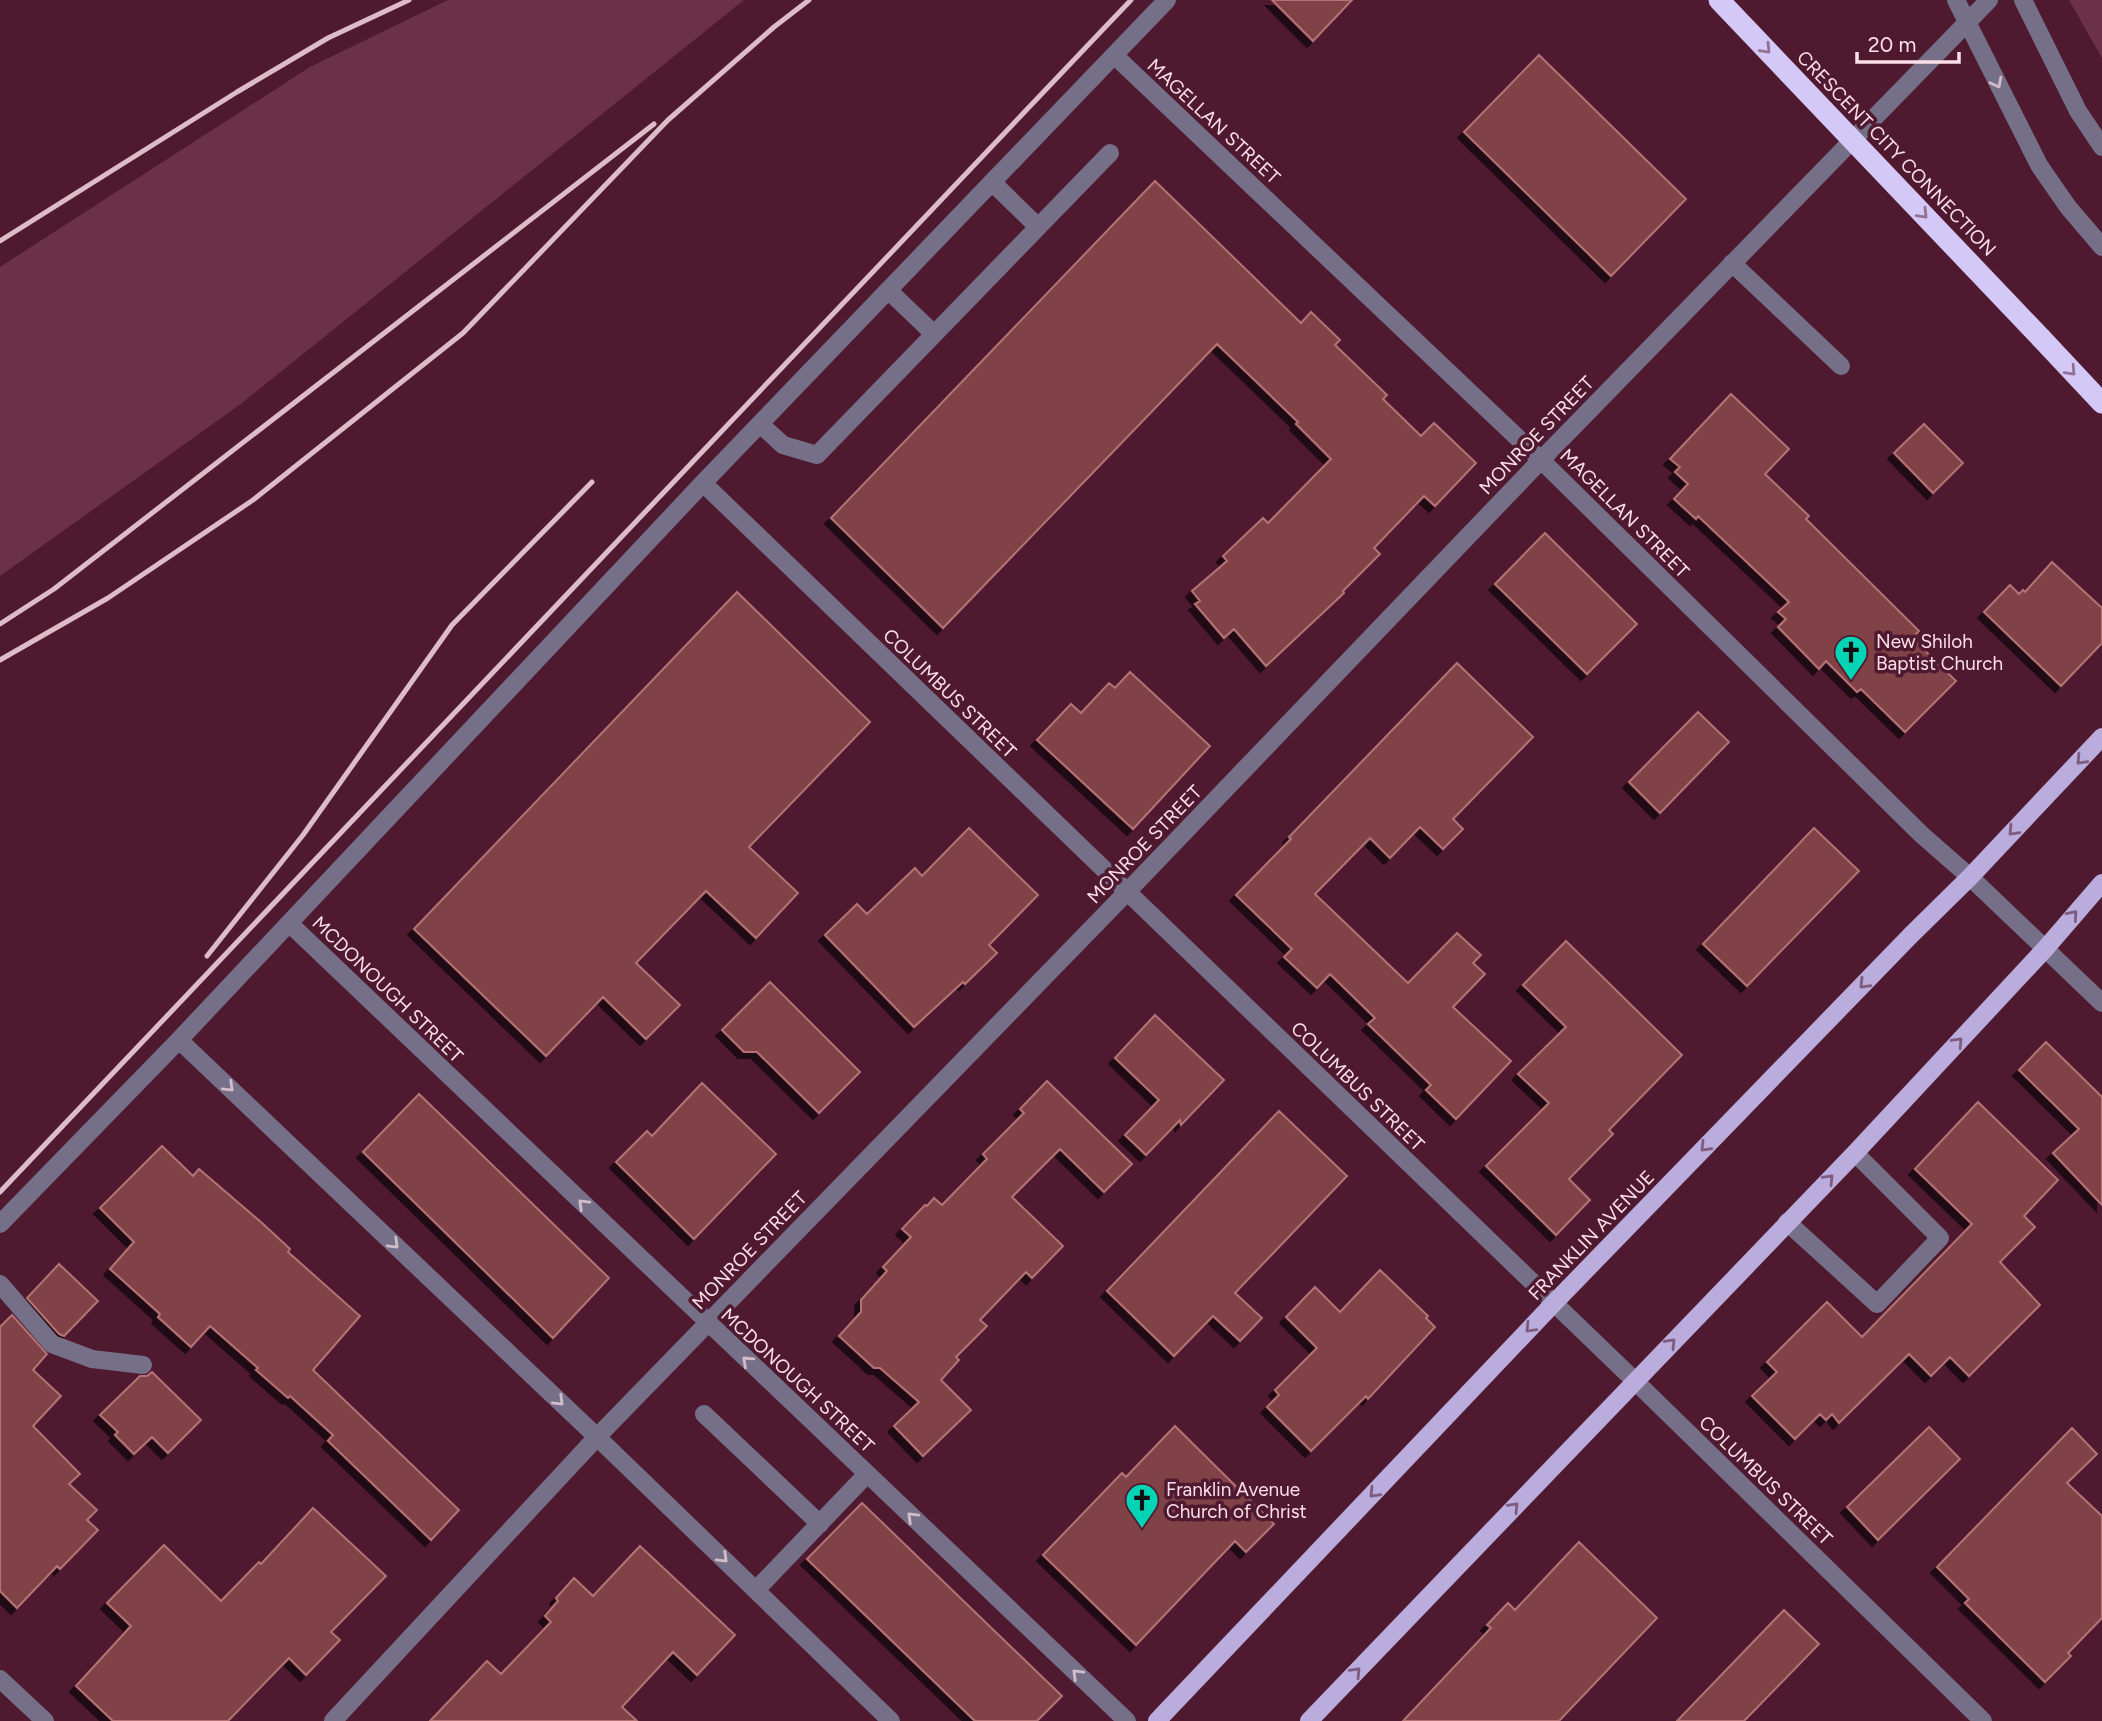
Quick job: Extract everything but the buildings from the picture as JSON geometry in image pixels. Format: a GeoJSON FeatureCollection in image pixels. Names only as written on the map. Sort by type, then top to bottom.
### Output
{"type":"FeatureCollection","features":[{"type":"Feature","properties":{"kind":"highway","name":"CRESCENT CITY CONNECTION"},"geometry":{"type":"LineString","coordinates":[[1719,0],[2102,403]]}},
{"type":"Feature","properties":{"kind":"main road","name":"FRANKLIN AVENUE"},"geometry":{"type":"LineString","coordinates":[[1157,1721],[1554,1303],[1911,934],[1970,877],[2102,737]]}},
{"type":"Feature","properties":{"kind":"main road"},"geometry":{"type":"LineString","coordinates":[[1309,1721],[1854,1153],[2102,883]]}},
{"type":"Feature","properties":{"kind":"street"},"geometry":{"type":"LineString","coordinates":[[0,1224],[290,924],[703,483],[1167,0]]}},
{"type":"Feature","properties":{"kind":"street"},"geometry":{"type":"LineString","coordinates":[[1956,0],[2039,165],[2068,207],[2102,247]]}},
{"type":"Feature","properties":{"kind":"street","name":"MONROE STREET"},"geometry":{"type":"LineString","coordinates":[[333,1721],[597,1437],[1989,0]]}},
{"type":"Feature","properties":{"kind":"street"},"geometry":{"type":"LineString","coordinates":[[2024,0],[2078,111],[2102,147]]}},
{"type":"Feature","properties":{"kind":"street","name":"MAGELLAN STREET"},"geometry":{"type":"LineString","coordinates":[[1114,55],[1541,460],[1922,835],[2102,1003]]}},
{"type":"Feature","properties":{"kind":"street"},"geometry":{"type":"LineString","coordinates":[[760,424],[783,445],[817,455],[1110,153]]}},
{"type":"Feature","properties":{"kind":"street"},"geometry":{"type":"LineString","coordinates":[[992,182],[1038,227]]}},
{"type":"Feature","properties":{"kind":"street"},"geometry":{"type":"LineString","coordinates":[[1732,263],[1841,366]]}},
{"type":"Feature","properties":{"kind":"street"},"geometry":{"type":"LineString","coordinates":[[888,290],[934,334]]}},
{"type":"Feature","properties":{"kind":"street","name":"COLUMBUS STREET"},"geometry":{"type":"LineString","coordinates":[[703,483],[1635,1381],[1983,1721]]}},
{"type":"Feature","properties":{"kind":"street","name":"MCDONOUGH STREET"},"geometry":{"type":"LineString","coordinates":[[290,924],[1127,1721]]}},
{"type":"Feature","properties":{"kind":"street"},"geometry":{"type":"LineString","coordinates":[[179,1040],[891,1721]]}},
{"type":"Feature","properties":{"kind":"street"},"geometry":{"type":"LineString","coordinates":[[1787,1222],[1877,1304],[1940,1238],[1854,1153]]}},
{"type":"Feature","properties":{"kind":"street"},"geometry":{"type":"LineString","coordinates":[[0,1284],[52,1344],[92,1359],[143,1365]]}},
{"type":"Feature","properties":{"kind":"street"},"geometry":{"type":"LineString","coordinates":[[705,1414],[820,1524]]}},
{"type":"Feature","properties":{"kind":"street"},"geometry":{"type":"LineString","coordinates":[[756,1590],[867,1474]]}},
{"type":"Feature","properties":{"kind":"street"},"geometry":{"type":"LineString","coordinates":[[0,1679],[45,1721]]}},
{"type":"Feature","properties":{"kind":"shaded area"},"geometry":{"type":"Polygon","coordinates":[[[448,0],[744,0],[242,403],[0,576],[0,267],[310,67],[448,0]]]}},
{"type":"Feature","properties":{"kind":"shaded area"},"geometry":{"type":"Polygon","coordinates":[[[2069,0],[2102,0],[2102,58],[2069,0]]]}},
{"type":"Feature","properties":{"kind":"railway"},"geometry":{"type":"LineString","coordinates":[[0,241],[328,38],[409,0]]}},
{"type":"Feature","properties":{"kind":"railway"},"geometry":{"type":"LineString","coordinates":[[0,660],[108,598],[253,500],[463,333],[668,120],[774,27],[809,0]]}},
{"type":"Feature","properties":{"kind":"railway"},"geometry":{"type":"LineString","coordinates":[[0,1192],[1131,0]]}},
{"type":"Feature","properties":{"kind":"railway"},"geometry":{"type":"LineString","coordinates":[[0,624],[54,589],[654,124]]}},
{"type":"Feature","properties":{"kind":"railway"},"geometry":{"type":"LineString","coordinates":[[207,956],[303,835],[452,625],[592,482]]}},
{"type":"Feature","properties":{"kind":"place","name":"New Shiloh Baptist Church"},"geometry":{"type":"Point","coordinates":[1851,682]}},
{"type":"Feature","properties":{"kind":"place","name":"Franklin Avenue Church of Christ"},"geometry":{"type":"Point","coordinates":[1142,1530]}}]}
